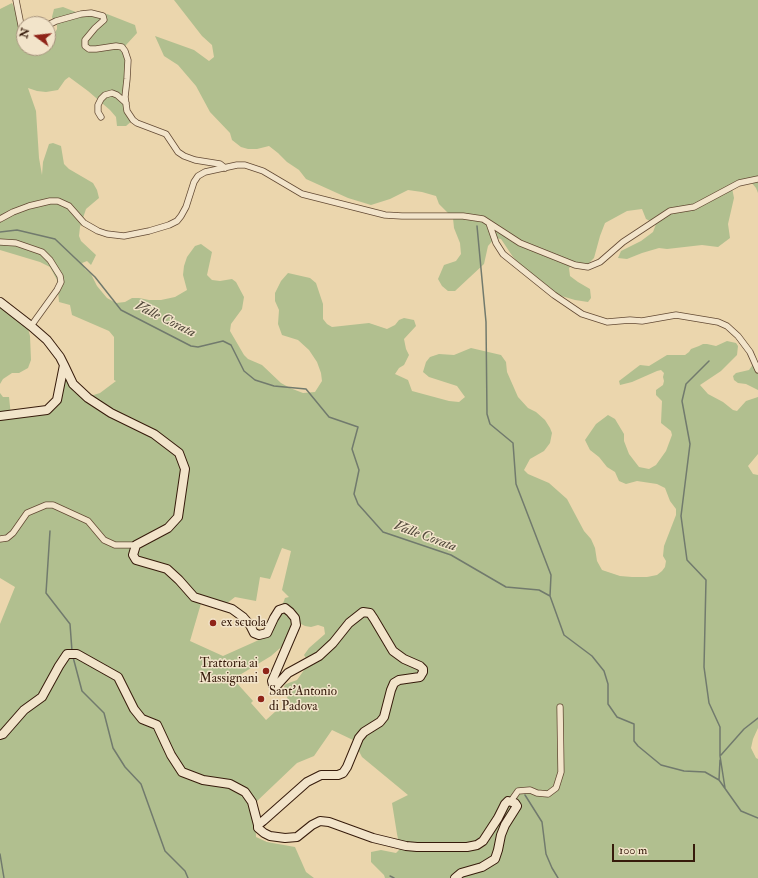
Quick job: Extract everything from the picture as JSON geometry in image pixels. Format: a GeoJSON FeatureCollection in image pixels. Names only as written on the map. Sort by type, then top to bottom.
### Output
{"type":"FeatureCollection","features":[{"type":"Feature","properties":{"kind":"street"},"geometry":{"type":"LineString","coordinates":[[16,0],[19,16]]}},
{"type":"Feature","properties":{"kind":"street"},"geometry":{"type":"LineString","coordinates":[[56,20],[91,13],[103,16],[104,20],[85,40],[85,46],[89,49],[116,46],[122,47],[126,51],[128,60],[125,97],[127,111],[135,122],[166,134],[178,152],[184,156],[195,160],[220,164],[225,168]]}},
{"type":"Feature","properties":{"kind":"street"},"geometry":{"type":"LineString","coordinates":[[101,117],[98,112],[98,105],[105,95],[112,93],[117,95],[126,103]]}},
{"type":"Feature","properties":{"kind":"street"},"geometry":{"type":"LineString","coordinates":[[0,219],[17,210],[46,202],[58,201],[65,204],[84,223],[98,231],[117,235],[132,235],[169,225],[177,221],[185,210],[194,182],[198,176],[206,172],[238,165],[250,166],[263,171],[302,194],[385,215],[473,217],[489,223],[520,243],[575,266],[588,267],[600,262],[623,242],[670,211],[694,207],[739,182],[758,179]]}},
{"type":"Feature","properties":{"kind":"street"},"geometry":{"type":"LineString","coordinates":[[489,223],[496,243],[503,254],[554,295],[582,314],[607,322],[630,320],[642,321],[676,315],[718,322],[727,326],[738,336],[750,352],[758,370]]}},
{"type":"Feature","properties":{"kind":"street"},"geometry":{"type":"LineString","coordinates":[[0,242],[16,243],[42,252],[50,260],[60,276],[61,282],[58,290],[31,326]]}},
{"type":"Feature","properties":{"kind":"street"},"geometry":{"type":"LineString","coordinates":[[0,302],[47,340],[60,357],[73,384],[88,398],[111,413],[154,434],[179,453],[185,468],[178,517],[168,528],[136,545],[115,545],[104,540],[88,521],[53,505],[46,505],[27,513],[13,533],[7,538],[0,539]]}},
{"type":"Feature","properties":{"kind":"street"},"geometry":{"type":"LineString","coordinates":[[0,416],[47,410],[57,400],[64,365]]}},
{"type":"Feature","properties":{"kind":"street"},"geometry":{"type":"LineString","coordinates":[[136,545],[133,555],[136,560],[166,569],[179,580],[194,597],[232,609],[243,617],[254,632],[260,635],[267,633],[279,610],[285,608],[290,612],[295,618],[296,625],[272,681],[274,685],[277,685],[288,673],[319,656],[349,623],[363,612],[370,614],[374,619],[393,651],[404,659],[420,666],[423,669],[420,677],[399,680],[394,683],[384,717],[380,722],[364,732],[359,738],[348,767],[343,773],[338,775],[321,775],[306,782],[258,825]]}},
{"type":"Feature","properties":{"kind":"street"},"geometry":{"type":"LineString","coordinates":[[0,735],[3,734],[24,710],[42,698],[59,666],[72,654],[118,677],[134,709],[142,719],[157,725],[171,755],[182,772],[203,780],[230,784],[245,792],[252,802],[258,828],[264,833],[285,838],[297,837],[320,820],[373,838],[406,846],[467,847],[477,845],[483,841],[505,804],[508,801],[513,802],[517,806],[503,830],[494,859],[482,867],[461,873],[455,878]]}},
{"type":"Feature","properties":{"kind":"street"},"geometry":{"type":"LineString","coordinates":[[513,802],[518,791],[530,790],[537,793],[548,794],[556,788],[561,772],[560,707]]}},
{"type":"Feature","properties":{"kind":"green space"},"geometry":{"type":"Polygon","coordinates":[[[174,0],[758,0],[758,193],[751,182],[736,181],[732,188],[734,198],[728,224],[730,238],[718,247],[702,245],[667,249],[659,248],[627,259],[618,258],[621,251],[641,241],[653,232],[656,224],[646,219],[642,209],[627,211],[605,223],[594,258],[587,265],[571,266],[569,268],[570,276],[590,289],[591,298],[588,302],[558,295],[523,268],[513,257],[501,239],[495,238],[488,246],[484,264],[455,291],[448,291],[442,286],[438,279],[444,265],[456,261],[461,254],[460,243],[454,228],[453,218],[439,204],[436,196],[408,190],[390,199],[371,205],[348,198],[306,179],[299,170],[287,162],[269,146],[257,149],[241,147],[232,140],[230,133],[210,112],[196,86],[178,65],[164,56],[155,36],[194,50],[209,61],[214,57],[212,45],[202,36],[174,0]]]}},
{"type":"Feature","properties":{"kind":"green space"},"geometry":{"type":"Polygon","coordinates":[[[12,3],[17,14],[16,56],[56,56],[57,25],[56,16],[52,16],[54,9],[63,7],[86,16],[107,14],[135,25],[137,33],[126,45],[124,56],[128,80],[126,99],[133,120],[126,126],[117,126],[116,117],[110,110],[69,77],[58,90],[46,92],[28,88],[36,111],[39,158],[42,175],[43,162],[49,144],[53,143],[61,146],[64,164],[69,169],[93,183],[97,190],[99,198],[86,209],[80,227],[79,236],[81,241],[96,255],[91,265],[87,261],[82,263],[107,298],[116,303],[125,302],[132,298],[161,300],[175,297],[187,290],[183,275],[184,266],[187,257],[195,246],[201,244],[212,252],[207,275],[212,280],[220,281],[232,279],[236,282],[244,297],[242,309],[231,324],[230,331],[244,355],[248,359],[262,365],[281,383],[303,393],[315,392],[322,381],[321,373],[317,362],[309,350],[298,340],[282,335],[278,324],[279,310],[275,301],[275,293],[281,281],[288,273],[310,278],[316,283],[323,304],[323,319],[332,327],[369,323],[387,329],[404,318],[414,320],[416,326],[404,339],[409,355],[404,365],[399,368],[395,374],[408,380],[412,391],[449,401],[459,402],[465,397],[457,386],[429,377],[423,372],[426,362],[430,357],[439,354],[454,355],[471,348],[501,355],[506,362],[507,372],[518,397],[528,408],[536,412],[545,420],[552,433],[550,443],[544,451],[530,459],[524,470],[528,474],[549,483],[567,499],[584,531],[591,539],[595,548],[597,561],[602,570],[620,576],[647,577],[657,575],[665,567],[666,561],[663,556],[664,546],[676,515],[676,509],[670,501],[665,488],[657,484],[637,481],[626,484],[619,481],[615,472],[607,467],[599,457],[590,450],[585,440],[596,424],[608,415],[615,419],[624,434],[624,441],[629,454],[639,467],[649,469],[656,465],[666,451],[672,435],[671,431],[661,423],[662,401],[656,395],[656,390],[663,385],[664,373],[661,370],[657,371],[632,382],[620,385],[619,381],[640,365],[649,366],[667,355],[685,355],[691,349],[703,344],[716,346],[727,341],[736,343],[738,346],[737,355],[721,371],[700,385],[708,394],[737,411],[746,401],[758,397],[758,454],[748,466],[753,474],[758,475],[758,728],[751,748],[758,759],[758,878],[385,878],[384,875],[371,862],[371,852],[381,850],[396,853],[400,849],[392,803],[408,795],[362,757],[353,740],[332,730],[314,756],[297,763],[255,803],[256,837],[267,842],[295,847],[306,872],[314,878],[0,878],[0,624],[15,587],[0,578],[0,393],[3,397],[9,397],[11,416],[46,413],[66,377],[84,398],[100,393],[116,381],[114,380],[114,337],[109,331],[72,315],[70,305],[59,302],[57,280],[50,267],[40,262],[0,250],[0,9],[12,3]],[[282,548],[270,579],[260,577],[256,601],[235,597],[221,608],[202,600],[190,641],[223,656],[270,635],[278,615],[287,612],[282,606],[285,598],[289,597],[282,590],[291,551],[282,548]],[[299,620],[287,642],[271,656],[238,676],[235,681],[253,701],[251,703],[266,720],[276,711],[284,710],[291,712],[284,686],[297,680],[309,663],[304,655],[309,648],[325,634],[324,627],[318,625],[311,627],[301,624],[299,620]]]}},
{"type":"Feature","properties":{"kind":"green space"},"geometry":{"type":"Polygon","coordinates":[[[0,305],[27,325],[30,336],[31,360],[28,368],[19,373],[12,373],[3,379],[0,384],[0,305]]]}},
{"type":"Feature","properties":{"kind":"green space"},"geometry":{"type":"Polygon","coordinates":[[[758,362],[758,390],[746,384],[738,383],[734,380],[733,376],[736,373],[749,370],[754,363],[758,362]]]}},
{"type":"Feature","properties":{"kind":"waterway"},"geometry":{"type":"LineString","coordinates":[[477,226],[486,322],[487,414],[490,424],[513,443],[516,484],[551,575],[550,596]]}},
{"type":"Feature","properties":{"kind":"waterway","name":"Valle Corata"},"geometry":{"type":"LineString","coordinates":[[0,232],[17,230],[55,239],[95,277],[121,310],[191,346],[198,347],[223,341],[231,345],[244,371],[255,380],[274,386],[306,389],[329,417],[358,427],[352,449],[359,470],[354,494],[358,504],[383,532],[451,555],[506,587],[539,590],[550,596],[564,635],[592,656],[604,671],[608,684],[608,704],[617,717],[634,724],[634,741],[638,746],[661,765],[684,771],[705,772],[719,780],[741,811],[758,818]]}},
{"type":"Feature","properties":{"kind":"waterway"},"geometry":{"type":"LineString","coordinates":[[709,361],[686,384],[682,401],[690,444],[681,516],[687,560],[706,580],[704,667],[709,703],[720,727],[720,756],[725,788]]}},
{"type":"Feature","properties":{"kind":"waterway"},"geometry":{"type":"LineString","coordinates":[[50,531],[46,593],[70,624],[72,651]]}},
{"type":"Feature","properties":{"kind":"waterway"},"geometry":{"type":"LineString","coordinates":[[73,657],[82,691],[104,713],[113,748],[125,767],[141,784],[165,851],[185,871],[188,878]]}},
{"type":"Feature","properties":{"kind":"waterway"},"geometry":{"type":"LineString","coordinates":[[721,755],[744,729],[758,718]]}},
{"type":"Feature","properties":{"kind":"waterway"},"geometry":{"type":"LineString","coordinates":[[719,780],[720,760]]}},
{"type":"Feature","properties":{"kind":"waterway"},"geometry":{"type":"LineString","coordinates":[[525,795],[542,822],[546,854],[558,878]]}},
{"type":"Feature","properties":{"kind":"waterway"},"geometry":{"type":"LineString","coordinates":[[0,854],[4,878]]}},
{"type":"Feature","properties":{"kind":"waterway"},"geometry":{"type":"LineString","coordinates":[[390,876],[394,878]]}},
{"type":"Feature","properties":{"kind":"place","name":"ex scuola"},"geometry":{"type":"Point","coordinates":[213,623]}},
{"type":"Feature","properties":{"kind":"place","name":"Trattoria ai Massignani"},"geometry":{"type":"Point","coordinates":[266,671]}},
{"type":"Feature","properties":{"kind":"place","name":"Sant'Antonio di Padova"},"geometry":{"type":"Point","coordinates":[261,699]}}]}
